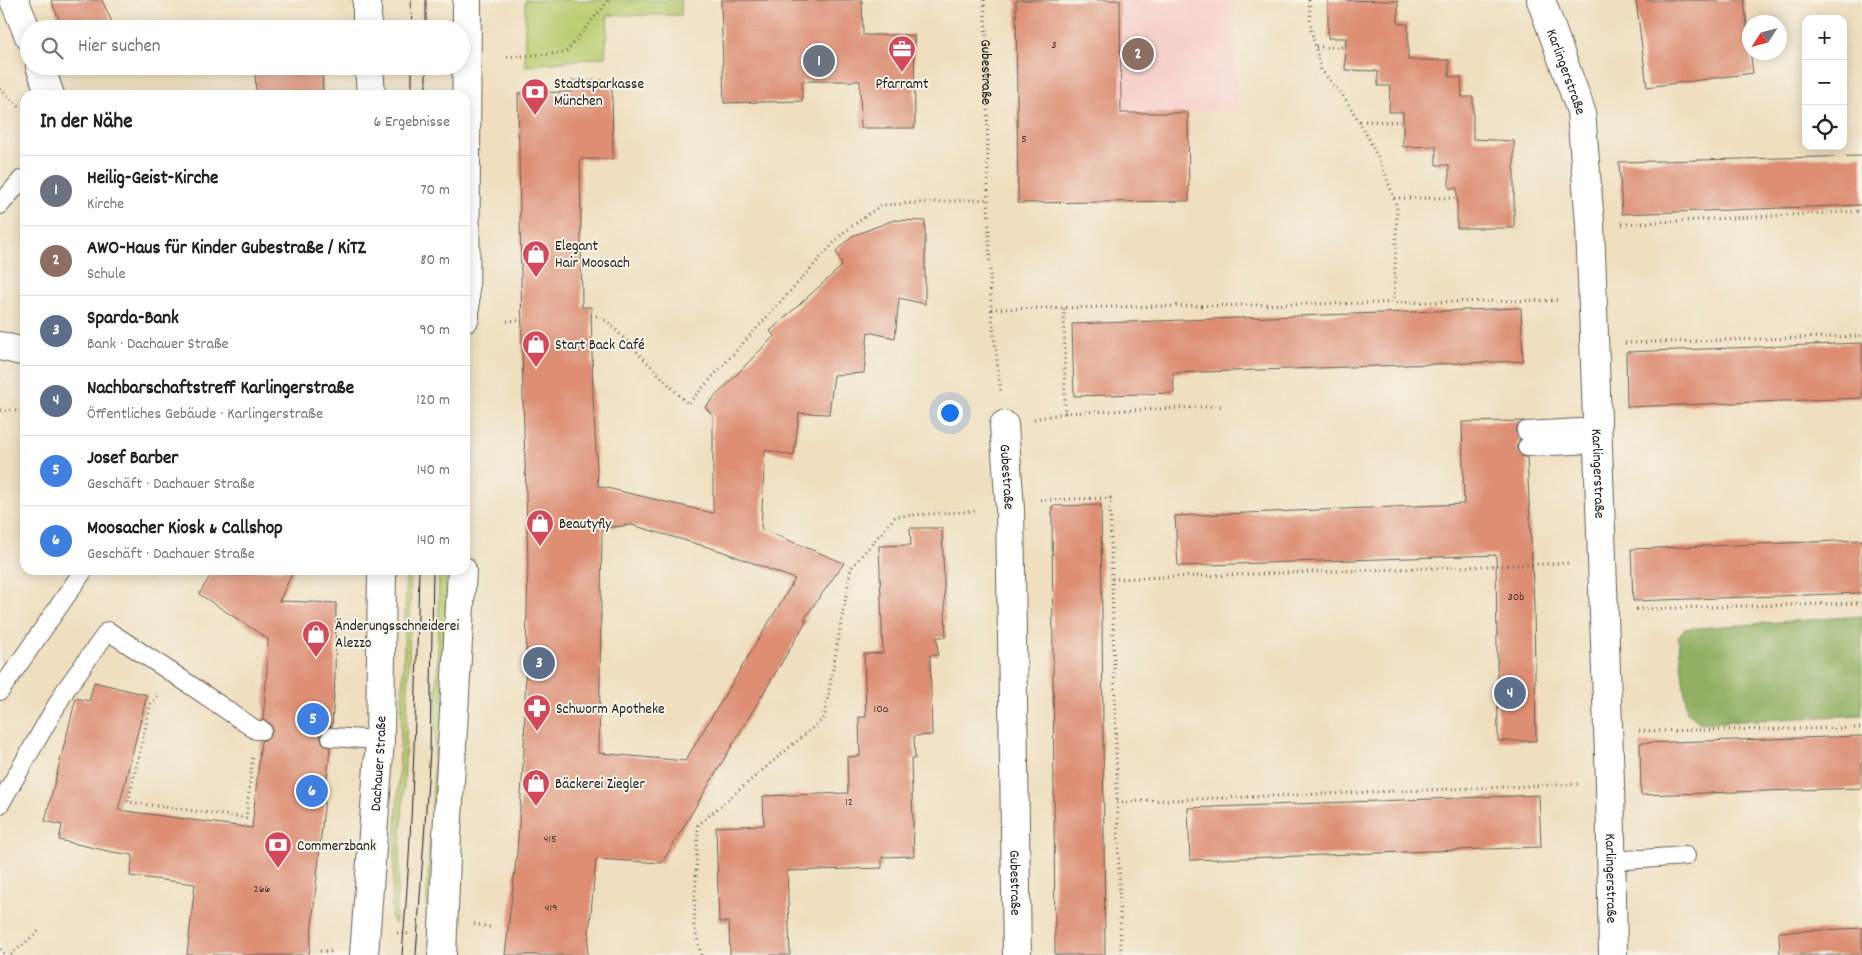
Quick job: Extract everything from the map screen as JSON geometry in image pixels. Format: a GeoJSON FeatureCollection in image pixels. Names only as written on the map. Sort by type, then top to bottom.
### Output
{"type":"FeatureCollection","features":[{"type":"Feature","properties":{"kind":"street"},"geometry":{"type":"LineString","coordinates":[[14,0],[22,20]]}},
{"type":"Feature","properties":{"kind":"street"},"geometry":{"type":"LineString","coordinates":[[367,0],[368,20]]}},
{"type":"Feature","properties":{"kind":"street"},"geometry":{"type":"LineString","coordinates":[[467,0],[467,20]]}},
{"type":"Feature","properties":{"kind":"street","name":"Karlingerstraße"},"geometry":{"type":"LineString","coordinates":[[1542,0],[1581,111],[1590,224],[1591,299],[1603,562],[1610,783],[1613,955]]}},
{"type":"Feature","properties":{"kind":"street"},"geometry":{"type":"LineString","coordinates":[[43,75],[48,90]]}},
{"type":"Feature","properties":{"kind":"street"},"geometry":{"type":"LineString","coordinates":[[370,75],[371,90]]}},
{"type":"Feature","properties":{"kind":"street"},"geometry":{"type":"LineString","coordinates":[[466,90],[467,75]]}},
{"type":"Feature","properties":{"kind":"street"},"geometry":{"type":"LineString","coordinates":[[0,346],[20,351]]}},
{"type":"Feature","properties":{"kind":"street","name":"Gubestraße"},"geometry":{"type":"LineString","coordinates":[[1004,425],[1010,509],[1017,955]]}},
{"type":"Feature","properties":{"kind":"street","name":"Dachauer Straße"},"geometry":{"type":"LineString","coordinates":[[364,955],[380,740],[382,575]]}},
{"type":"Feature","properties":{"kind":"street"},"geometry":{"type":"LineString","coordinates":[[442,955],[446,835],[462,575]]}},
{"type":"Feature","properties":{"kind":"lane"},"geometry":{"type":"LineString","coordinates":[[0,205],[20,181]]}},
{"type":"Feature","properties":{"kind":"lane"},"geometry":{"type":"LineString","coordinates":[[1526,439],[1597,435]]}},
{"type":"Feature","properties":{"kind":"lane"},"geometry":{"type":"LineString","coordinates":[[0,691],[81,575]]}},
{"type":"Feature","properties":{"kind":"lane"},"geometry":{"type":"LineString","coordinates":[[0,804],[66,688],[108,631],[259,730]]}},
{"type":"Feature","properties":{"kind":"lane"},"geometry":{"type":"LineString","coordinates":[[331,737],[380,740]]}},
{"type":"Feature","properties":{"kind":"lane"},"geometry":{"type":"LineString","coordinates":[[1611,861],[1686,856]]}},
{"type":"Feature","properties":{"kind":"path"},"geometry":{"type":"LineString","coordinates":[[507,57],[565,53],[608,0]]}},
{"type":"Feature","properties":{"kind":"path","name":"Gubestraße"},"geometry":{"type":"LineString","coordinates":[[984,0],[987,50],[991,309],[1004,425]]}},
{"type":"Feature","properties":{"kind":"path"},"geometry":{"type":"LineString","coordinates":[[1309,0],[1311,29],[1321,70],[1345,98],[1368,137],[1385,173],[1397,207],[1394,302]]}},
{"type":"Feature","properties":{"kind":"path"},"geometry":{"type":"LineString","coordinates":[[1316,47],[1345,47]]}},
{"type":"Feature","properties":{"kind":"path"},"geometry":{"type":"LineString","coordinates":[[0,89],[20,107]]}},
{"type":"Feature","properties":{"kind":"path"},"geometry":{"type":"LineString","coordinates":[[1359,121],[1403,122]]}},
{"type":"Feature","properties":{"kind":"path"},"geometry":{"type":"LineString","coordinates":[[1394,198],[1457,198]]}},
{"type":"Feature","properties":{"kind":"path"},"geometry":{"type":"LineString","coordinates":[[591,316],[599,316],[610,323],[688,404],[843,233],[880,205],[988,199]]}},
{"type":"Feature","properties":{"kind":"path"},"geometry":{"type":"LineString","coordinates":[[1614,224],[1862,210]]}},
{"type":"Feature","properties":{"kind":"path"},"geometry":{"type":"LineString","coordinates":[[991,309],[1591,299]]}},
{"type":"Feature","properties":{"kind":"path"},"geometry":{"type":"LineString","coordinates":[[1064,308],[1065,413]]}},
{"type":"Feature","properties":{"kind":"path"},"geometry":{"type":"LineString","coordinates":[[507,321],[521,320]]}},
{"type":"Feature","properties":{"kind":"path"},"geometry":{"type":"LineString","coordinates":[[1619,344],[1862,336]]}},
{"type":"Feature","properties":{"kind":"path"},"geometry":{"type":"LineString","coordinates":[[1004,425],[1065,413],[1224,406]]}},
{"type":"Feature","properties":{"kind":"path"},"geometry":{"type":"LineString","coordinates":[[0,410],[20,412]]}},
{"type":"Feature","properties":{"kind":"path"},"geometry":{"type":"LineString","coordinates":[[701,955],[694,925],[698,825],[824,718],[851,568],[896,516],[1010,509],[1043,499],[1110,498],[1121,955]]}},
{"type":"Feature","properties":{"kind":"path"},"geometry":{"type":"LineString","coordinates":[[1112,579],[1603,562]]}},
{"type":"Feature","properties":{"kind":"path"},"geometry":{"type":"LineString","coordinates":[[1628,609],[1862,603]]}},
{"type":"Feature","properties":{"kind":"path"},"geometry":{"type":"LineString","coordinates":[[177,676],[151,703],[128,802],[246,818],[259,730]]}},
{"type":"Feature","properties":{"kind":"path"},"geometry":{"type":"LineString","coordinates":[[1633,731],[1862,728]]}},
{"type":"Feature","properties":{"kind":"path"},"geometry":{"type":"LineString","coordinates":[[1117,802],[1610,783]]}},
{"type":"Feature","properties":{"kind":"path"},"geometry":{"type":"LineString","coordinates":[[11,955],[41,929]]}},
{"type":"Feature","properties":{"kind":"path"},"geometry":{"type":"LineString","coordinates":[[0,949],[5,955]]}},
{"type":"Feature","properties":{"kind":"shaded area"},"geometry":{"type":"Polygon","coordinates":[[[1038,0],[1232,0],[1239,109],[1188,113],[1121,113],[1038,0]]]}},
{"type":"Feature","properties":{"kind":"green space"},"geometry":{"type":"Polygon","coordinates":[[[525,0],[681,0],[681,15],[608,15],[605,57],[525,66],[525,0]]]}},
{"type":"Feature","properties":{"kind":"green space"},"geometry":{"type":"Polygon","coordinates":[[[406,575],[411,575],[403,791],[395,924],[391,918],[404,657],[406,575]]]}},
{"type":"Feature","properties":{"kind":"green space"},"geometry":{"type":"Polygon","coordinates":[[[439,575],[447,575],[432,908],[426,907],[438,655],[439,575]]]}},
{"type":"Feature","properties":{"kind":"green space"},"geometry":{"type":"Polygon","coordinates":[[[1862,616],[1862,715],[1700,723],[1687,712],[1678,637],[1684,629],[1862,616]]]}},
{"type":"Feature","properties":{"kind":"building"},"geometry":{"type":"Polygon","coordinates":[[[51,0],[102,0],[111,20],[59,20],[51,0]]]}},
{"type":"Feature","properties":{"kind":"building"},"geometry":{"type":"Polygon","coordinates":[[[721,0],[862,0],[863,35],[914,35],[915,128],[861,128],[860,81],[802,81],[802,101],[724,103],[721,0]]]}},
{"type":"Feature","properties":{"kind":"building"},"geometry":{"type":"Polygon","coordinates":[[[1016,0],[1120,0],[1121,113],[1188,113],[1189,201],[1018,203],[1016,0]]]}},
{"type":"Feature","properties":{"kind":"building"},"geometry":{"type":"Polygon","coordinates":[[[1328,0],[1398,1],[1398,24],[1408,24],[1408,60],[1449,60],[1449,77],[1461,77],[1462,97],[1473,97],[1473,139],[1514,141],[1514,228],[1457,228],[1457,188],[1449,188],[1449,165],[1436,165],[1436,146],[1403,147],[1403,112],[1389,112],[1390,86],[1378,86],[1378,71],[1345,70],[1346,38],[1328,38],[1328,0]]]}},
{"type":"Feature","properties":{"kind":"building"},"geometry":{"type":"Polygon","coordinates":[[[1636,0],[1744,0],[1746,15],[1742,15],[1742,60],[1751,60],[1753,73],[1647,87],[1636,0]]]}},
{"type":"Feature","properties":{"kind":"building"},"geometry":{"type":"Polygon","coordinates":[[[255,75],[322,75],[323,90],[256,90],[255,75]]]}},
{"type":"Feature","properties":{"kind":"building"},"geometry":{"type":"Polygon","coordinates":[[[612,80],[613,159],[580,159],[582,307],[591,307],[593,398],[598,486],[713,513],[713,416],[705,407],[774,336],[770,331],[842,266],[836,251],[852,236],[894,220],[925,221],[925,304],[899,298],[895,338],[868,332],[864,373],[834,375],[829,414],[799,413],[794,456],[765,450],[761,529],[844,563],[804,619],[807,620],[662,863],[596,859],[587,955],[505,955],[517,852],[524,751],[528,560],[523,398],[518,93],[571,92],[571,81],[612,80]],[[632,525],[602,528],[599,753],[685,761],[795,579],[721,551],[632,525]]]}},
{"type":"Feature","properties":{"kind":"building"},"geometry":{"type":"Polygon","coordinates":[[[1862,156],[1862,205],[1622,214],[1619,162],[1862,156]]]}},
{"type":"Feature","properties":{"kind":"building"},"geometry":{"type":"Polygon","coordinates":[[[1521,308],[1523,361],[1173,373],[1174,393],[1074,396],[1072,324],[1521,308]]]}},
{"type":"Feature","properties":{"kind":"building"},"geometry":{"type":"Polygon","coordinates":[[[1862,343],[1862,398],[1627,407],[1626,352],[1862,343]]]}},
{"type":"Feature","properties":{"kind":"building"},"geometry":{"type":"Polygon","coordinates":[[[1524,421],[1517,426],[1515,431],[1520,439],[1516,447],[1518,452],[1527,458],[1534,606],[1536,741],[1498,741],[1496,555],[1178,566],[1175,516],[1464,504],[1462,422],[1524,421]]]}},
{"type":"Feature","properties":{"kind":"building"},"geometry":{"type":"Polygon","coordinates":[[[1101,505],[1105,955],[1055,955],[1052,506],[1101,505]]]}},
{"type":"Feature","properties":{"kind":"building"},"geometry":{"type":"Polygon","coordinates":[[[910,528],[942,528],[946,637],[937,637],[938,655],[930,655],[932,735],[914,736],[915,759],[911,759],[914,856],[882,857],[882,868],[787,871],[790,955],[730,955],[729,922],[719,922],[716,827],[764,825],[763,796],[848,793],[847,757],[860,756],[859,717],[866,717],[864,654],[883,653],[879,546],[911,545],[910,528]]]}},
{"type":"Feature","properties":{"kind":"building"},"geometry":{"type":"Polygon","coordinates":[[[1862,540],[1862,593],[1633,601],[1631,549],[1862,540]]]}},
{"type":"Feature","properties":{"kind":"building"},"geometry":{"type":"Polygon","coordinates":[[[211,575],[292,575],[279,601],[336,603],[332,726],[326,728],[320,736],[322,742],[330,748],[309,955],[187,955],[195,884],[130,876],[133,855],[59,840],[62,825],[45,821],[76,698],[89,701],[94,682],[147,695],[118,810],[252,828],[261,741],[268,739],[273,730],[271,724],[263,720],[268,639],[199,594],[211,575]]]}},
{"type":"Feature","properties":{"kind":"building"},"geometry":{"type":"Polygon","coordinates":[[[1862,736],[1862,788],[1641,795],[1640,743],[1862,736]]]}},
{"type":"Feature","properties":{"kind":"building"},"geometry":{"type":"Polygon","coordinates":[[[1539,795],[1541,847],[1190,860],[1188,808],[1539,795]]]}},
{"type":"Feature","properties":{"kind":"building"},"geometry":{"type":"Polygon","coordinates":[[[1862,928],[1862,955],[1780,955],[1779,932],[1862,928]]]}},
{"type":"Feature","properties":{"kind":"tram line"},"geometry":{"type":"LineString","coordinates":[[411,0],[412,20]]}},
{"type":"Feature","properties":{"kind":"tram line"},"geometry":{"type":"LineString","coordinates":[[426,0],[426,20]]}},
{"type":"Feature","properties":{"kind":"tram line"},"geometry":{"type":"LineString","coordinates":[[412,75],[412,90]]}},
{"type":"Feature","properties":{"kind":"tram line"},"geometry":{"type":"LineString","coordinates":[[426,75],[426,90]]}},
{"type":"Feature","properties":{"kind":"tram line"},"geometry":{"type":"LineString","coordinates":[[402,955],[411,811],[419,575]]}},
{"type":"Feature","properties":{"kind":"tram line"},"geometry":{"type":"LineString","coordinates":[[416,955],[430,751],[433,575]]}},
{"type":"Feature","properties":{"kind":"place","name":"AWO-Haus für Kinder Gubestraße / KiTZ"},"geometry":{"type":"Point","coordinates":[1138,54]}},
{"type":"Feature","properties":{"kind":"place","name":"Heilig-Geist-Kirche"},"geometry":{"type":"Point","coordinates":[819,61]}},
{"type":"Feature","properties":{"kind":"place","name":"Pfarramt"},"geometry":{"type":"Point","coordinates":[902,73]}},
{"type":"Feature","properties":{"kind":"place","name":"Stadtsparkasse München"},"geometry":{"type":"Point","coordinates":[535,116]}},
{"type":"Feature","properties":{"kind":"place","name":"Elegant Hair Moosach"},"geometry":{"type":"Point","coordinates":[536,278]}},
{"type":"Feature","properties":{"kind":"place","name":"Start Back Café"},"geometry":{"type":"Point","coordinates":[536,368]}},
{"type":"Feature","properties":{"kind":"place","name":"Beautyfly"},"geometry":{"type":"Point","coordinates":[540,547]}},
{"type":"Feature","properties":{"kind":"place","name":"Änderungsschneiderei Alezzo"},"geometry":{"type":"Point","coordinates":[316,658]}},
{"type":"Feature","properties":{"kind":"place","name":"Sparda-Bank"},"geometry":{"type":"Point","coordinates":[539,663]}},
{"type":"Feature","properties":{"kind":"place","name":"Nachbarschaftstreff Karlingerstraße"},"geometry":{"type":"Point","coordinates":[1510,693]}},
{"type":"Feature","properties":{"kind":"place","name":"Josef Barber"},"geometry":{"type":"Point","coordinates":[313,719]}},
{"type":"Feature","properties":{"kind":"place","name":"Schworm Apotheke"},"geometry":{"type":"Point","coordinates":[537,732]}},
{"type":"Feature","properties":{"kind":"place","name":"Moosacher Kiosk & Callshop"},"geometry":{"type":"Point","coordinates":[312,791]}},
{"type":"Feature","properties":{"kind":"place","name":"Bäckerei Ziegler"},"geometry":{"type":"Point","coordinates":[536,807]}},
{"type":"Feature","properties":{"kind":"place","name":"Commerzbank"},"geometry":{"type":"Point","coordinates":[278,869]}}]}
